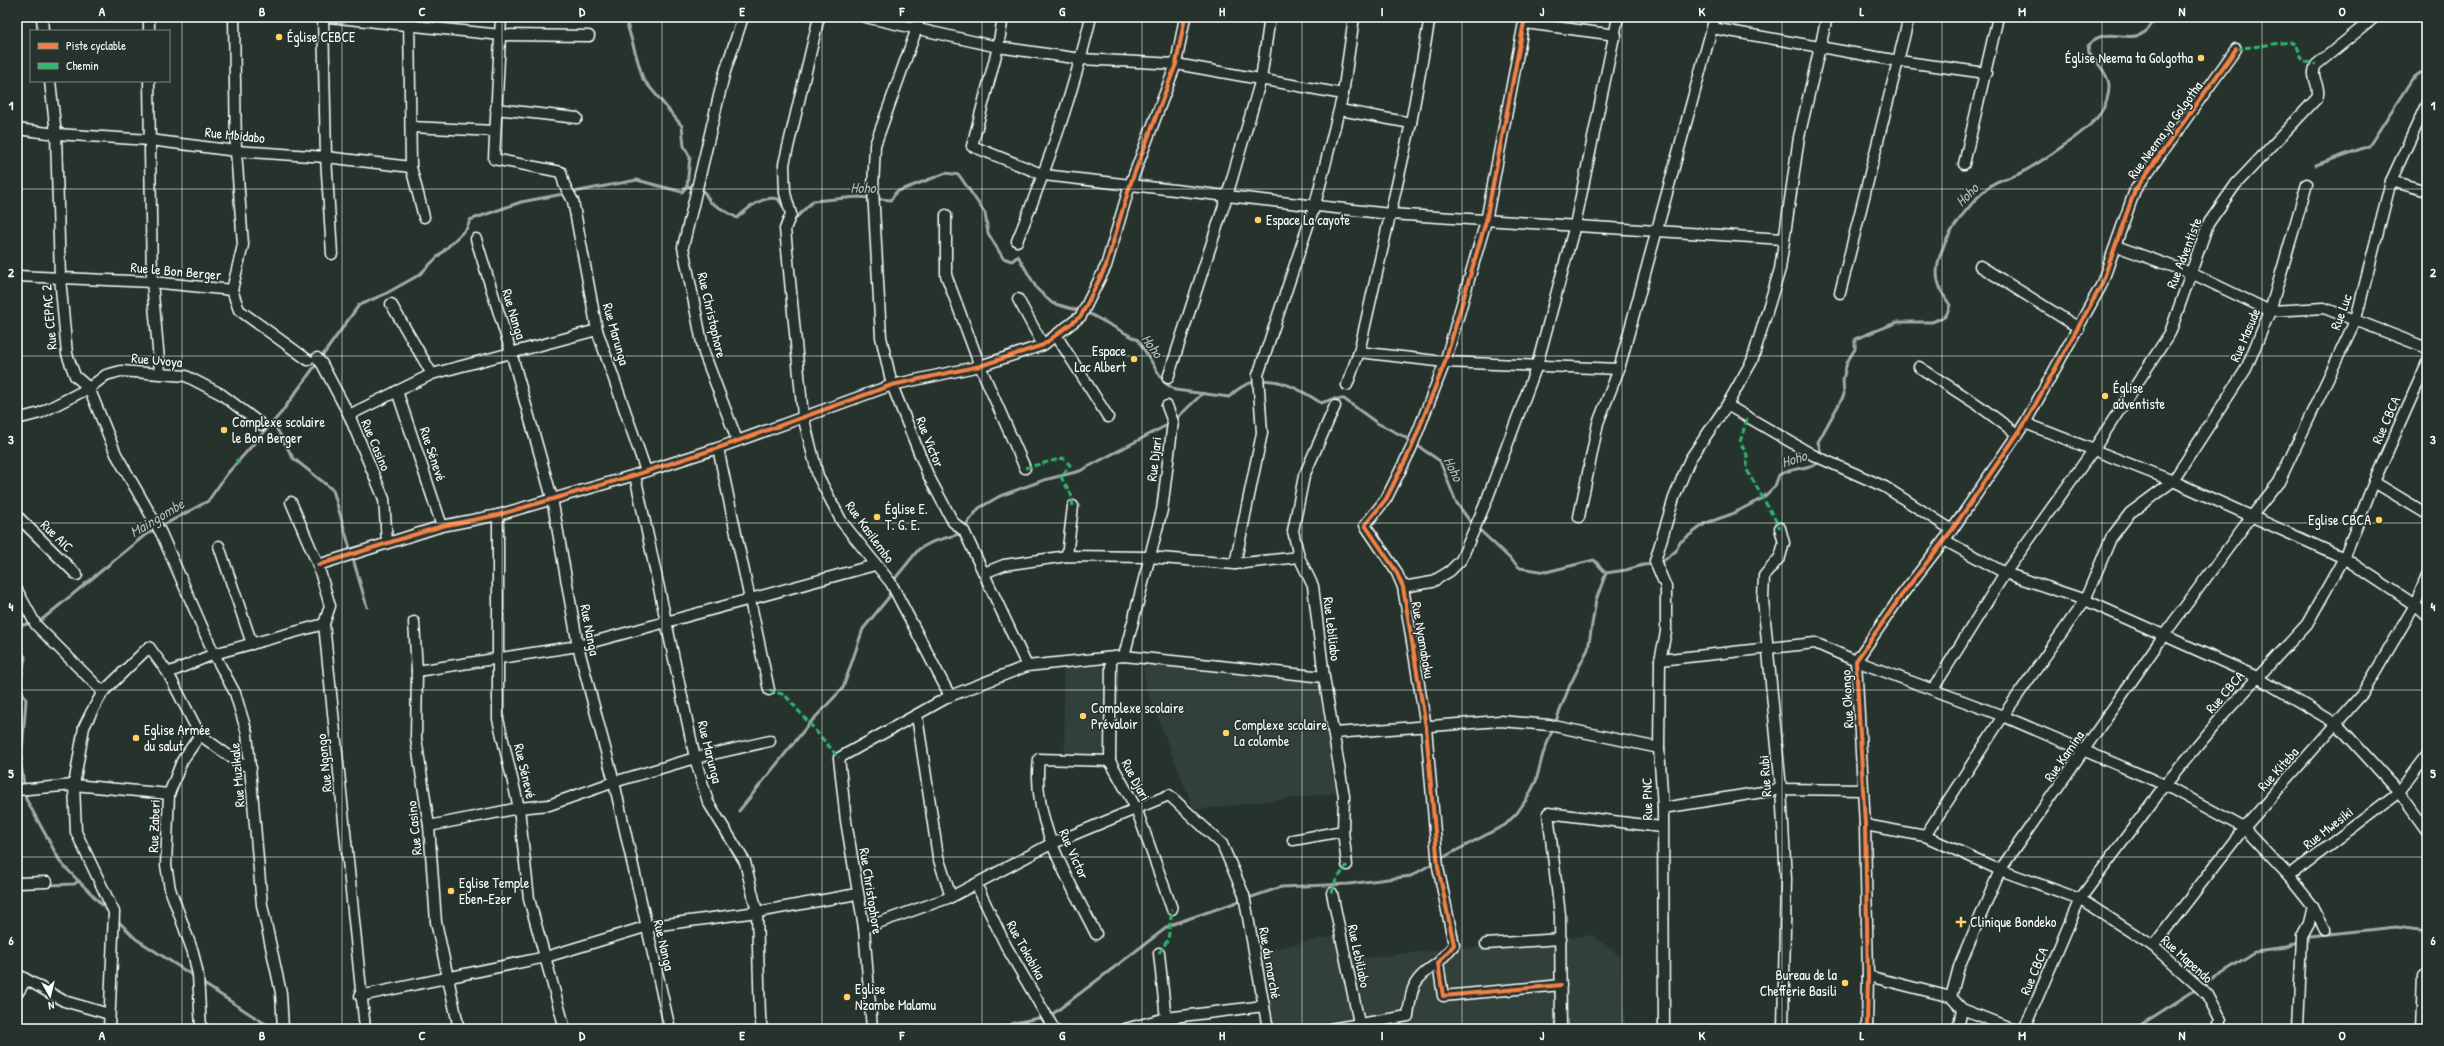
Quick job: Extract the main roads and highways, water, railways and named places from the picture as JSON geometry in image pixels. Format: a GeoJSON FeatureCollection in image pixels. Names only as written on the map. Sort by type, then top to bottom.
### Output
{"type":"FeatureCollection","features":[{"type":"Feature","properties":{"kind":"waterway","name":"Hoho"},"geometry":{"type":"LineString","coordinates":[[625,17],[643,79],[682,126],[684,146],[690,157],[687,186]]}},
{"type":"Feature","properties":{"kind":"waterway","name":"Hoho"},"geometry":{"type":"LineString","coordinates":[[1822,456],[1818,442],[1844,395],[1843,380],[1847,362],[1855,349],[1855,339],[1898,322],[1932,322],[1946,316],[1950,305],[1939,284],[1937,269],[1940,255],[1946,241],[1963,214],[1973,202],[1993,184],[1999,180],[2018,175],[2029,169],[2074,138],[2099,115],[2105,105],[2109,86],[2107,77],[2102,68],[2089,53],[2088,45],[2097,38],[2106,36],[2133,36],[2141,34],[2149,28],[2155,17]]}},
{"type":"Feature","properties":{"kind":"waterway"},"geometry":{"type":"LineString","coordinates":[[2316,165],[2369,146],[2412,79],[2420,73],[2427,72]]}},
{"type":"Feature","properties":{"kind":"waterway","name":"Hoho"},"geometry":{"type":"LineString","coordinates":[[792,217],[796,218],[813,201],[858,197],[891,200],[896,192],[946,173],[959,175],[985,213],[988,233],[1003,258],[1012,261],[1018,256],[1037,289],[1052,303],[1090,314],[1138,340],[1164,382],[1175,390],[1229,397],[1240,388],[1251,382],[1263,380],[1286,384],[1298,389],[1321,403],[1333,399],[1344,399],[1377,423],[1403,436],[1440,461],[1456,502],[1469,520],[1520,568],[1546,572],[1594,560],[1606,573]]}},
{"type":"Feature","properties":{"kind":"waterway","name":"Maingombe"},"geometry":{"type":"LineString","coordinates":[[17,626],[39,622],[145,535],[208,501],[227,474],[281,413],[359,305],[385,294],[419,275],[467,228],[470,220],[521,202],[637,180],[682,192],[687,186]]}},
{"type":"Feature","properties":{"kind":"waterway","name":"Hoho"},"geometry":{"type":"LineString","coordinates":[[687,186],[703,190],[710,202],[737,218],[756,203],[772,198],[778,199],[786,210]]}},
{"type":"Feature","properties":{"kind":"waterway"},"geometry":{"type":"LineString","coordinates":[[1175,420],[1203,393]]}},
{"type":"Feature","properties":{"kind":"waterway"},"geometry":{"type":"LineString","coordinates":[[273,422],[293,458],[333,490],[367,607]]}},
{"type":"Feature","properties":{"kind":"waterway"},"geometry":{"type":"LineString","coordinates":[[893,581],[919,549],[932,542],[959,534],[979,508],[1000,496],[1044,480],[1080,471],[1171,423]]}},
{"type":"Feature","properties":{"kind":"waterway","name":"Hoho"},"geometry":{"type":"LineString","coordinates":[[1606,573],[1626,570],[1643,565],[1657,564],[1663,561],[1676,551],[1679,543],[1706,523],[1732,514],[1763,498],[1775,486],[1779,475],[1784,472],[1811,466],[1822,461]]}},
{"type":"Feature","properties":{"kind":"waterway"},"geometry":{"type":"LineString","coordinates":[[1440,859],[1505,825],[1517,813],[1528,797],[1536,781],[1543,754],[1570,685],[1588,649],[1596,600],[1606,573]]}},
{"type":"Feature","properties":{"kind":"waterway"},"geometry":{"type":"LineString","coordinates":[[739,811],[809,724],[843,688],[863,629],[889,597],[890,588]]}},
{"type":"Feature","properties":{"kind":"waterway"},"geometry":{"type":"LineString","coordinates":[[17,646],[25,657],[20,687],[26,700],[21,764],[26,799],[61,863],[111,914]]}},
{"type":"Feature","properties":{"kind":"waterway"},"geometry":{"type":"LineString","coordinates":[[1050,1016],[1170,925],[1281,887],[1349,884],[1411,876],[1435,862]]}},
{"type":"Feature","properties":{"kind":"waterway"},"geometry":{"type":"LineString","coordinates":[[49,885],[74,884],[79,881]]}},
{"type":"Feature","properties":{"kind":"waterway"},"geometry":{"type":"LineString","coordinates":[[116,919],[136,939],[195,977]]}},
{"type":"Feature","properties":{"kind":"waterway"},"geometry":{"type":"LineString","coordinates":[[2305,939],[2310,936],[2396,927],[2427,931]]}},
{"type":"Feature","properties":{"kind":"waterway"},"geometry":{"type":"LineString","coordinates":[[2134,1029],[2255,952],[2286,948],[2300,941]]}},
{"type":"Feature","properties":{"kind":"waterway"},"geometry":{"type":"LineString","coordinates":[[201,982],[273,1029]]}},
{"type":"Feature","properties":{"kind":"waterway"},"geometry":{"type":"LineString","coordinates":[[1002,1029],[1014,1023],[1044,1017]]}},
{"type":"Feature","properties":{"kind":"place","name":"Église CEBCE"},"geometry":{"type":"Point","coordinates":[279,37]}},
{"type":"Feature","properties":{"kind":"place","name":"Église Neema ta Golgotha"},"geometry":{"type":"Point","coordinates":[2201,58]}},
{"type":"Feature","properties":{"kind":"place","name":"Espace La cayote"},"geometry":{"type":"Point","coordinates":[1258,220]}},
{"type":"Feature","properties":{"kind":"place","name":"Espace Lac Albert"},"geometry":{"type":"Point","coordinates":[1134,359]}},
{"type":"Feature","properties":{"kind":"place","name":"Église adventiste"},"geometry":{"type":"Point","coordinates":[2105,396]}},
{"type":"Feature","properties":{"kind":"place","name":"Complexe scolaire le Bon Berger"},"geometry":{"type":"Point","coordinates":[224,430]}},
{"type":"Feature","properties":{"kind":"place","name":"Église E. T. G. E."},"geometry":{"type":"Point","coordinates":[877,517]}},
{"type":"Feature","properties":{"kind":"place","name":"Eglise CBCA"},"geometry":{"type":"Point","coordinates":[2379,520]}},
{"type":"Feature","properties":{"kind":"place","name":"Complexe scolaire Prévaloir"},"geometry":{"type":"Point","coordinates":[1083,716]}},
{"type":"Feature","properties":{"kind":"place","name":"Complexe scolaire La colombe"},"geometry":{"type":"Point","coordinates":[1226,733]}},
{"type":"Feature","properties":{"kind":"place","name":"Eglise Armée du salut"},"geometry":{"type":"Point","coordinates":[136,738]}},
{"type":"Feature","properties":{"kind":"place","name":"Eglise Temple Eben-Ezer"},"geometry":{"type":"Point","coordinates":[451,891]}},
{"type":"Feature","properties":{"kind":"place","name":"Clinique Bondeko"},"geometry":{"type":"Point","coordinates":[1961,922]}},
{"type":"Feature","properties":{"kind":"place","name":"Bureau de la Chefferie Basili"},"geometry":{"type":"Point","coordinates":[1845,983]}},
{"type":"Feature","properties":{"kind":"place","name":"Eglise Nzambe Malamu"},"geometry":{"type":"Point","coordinates":[847,997]}}]}
